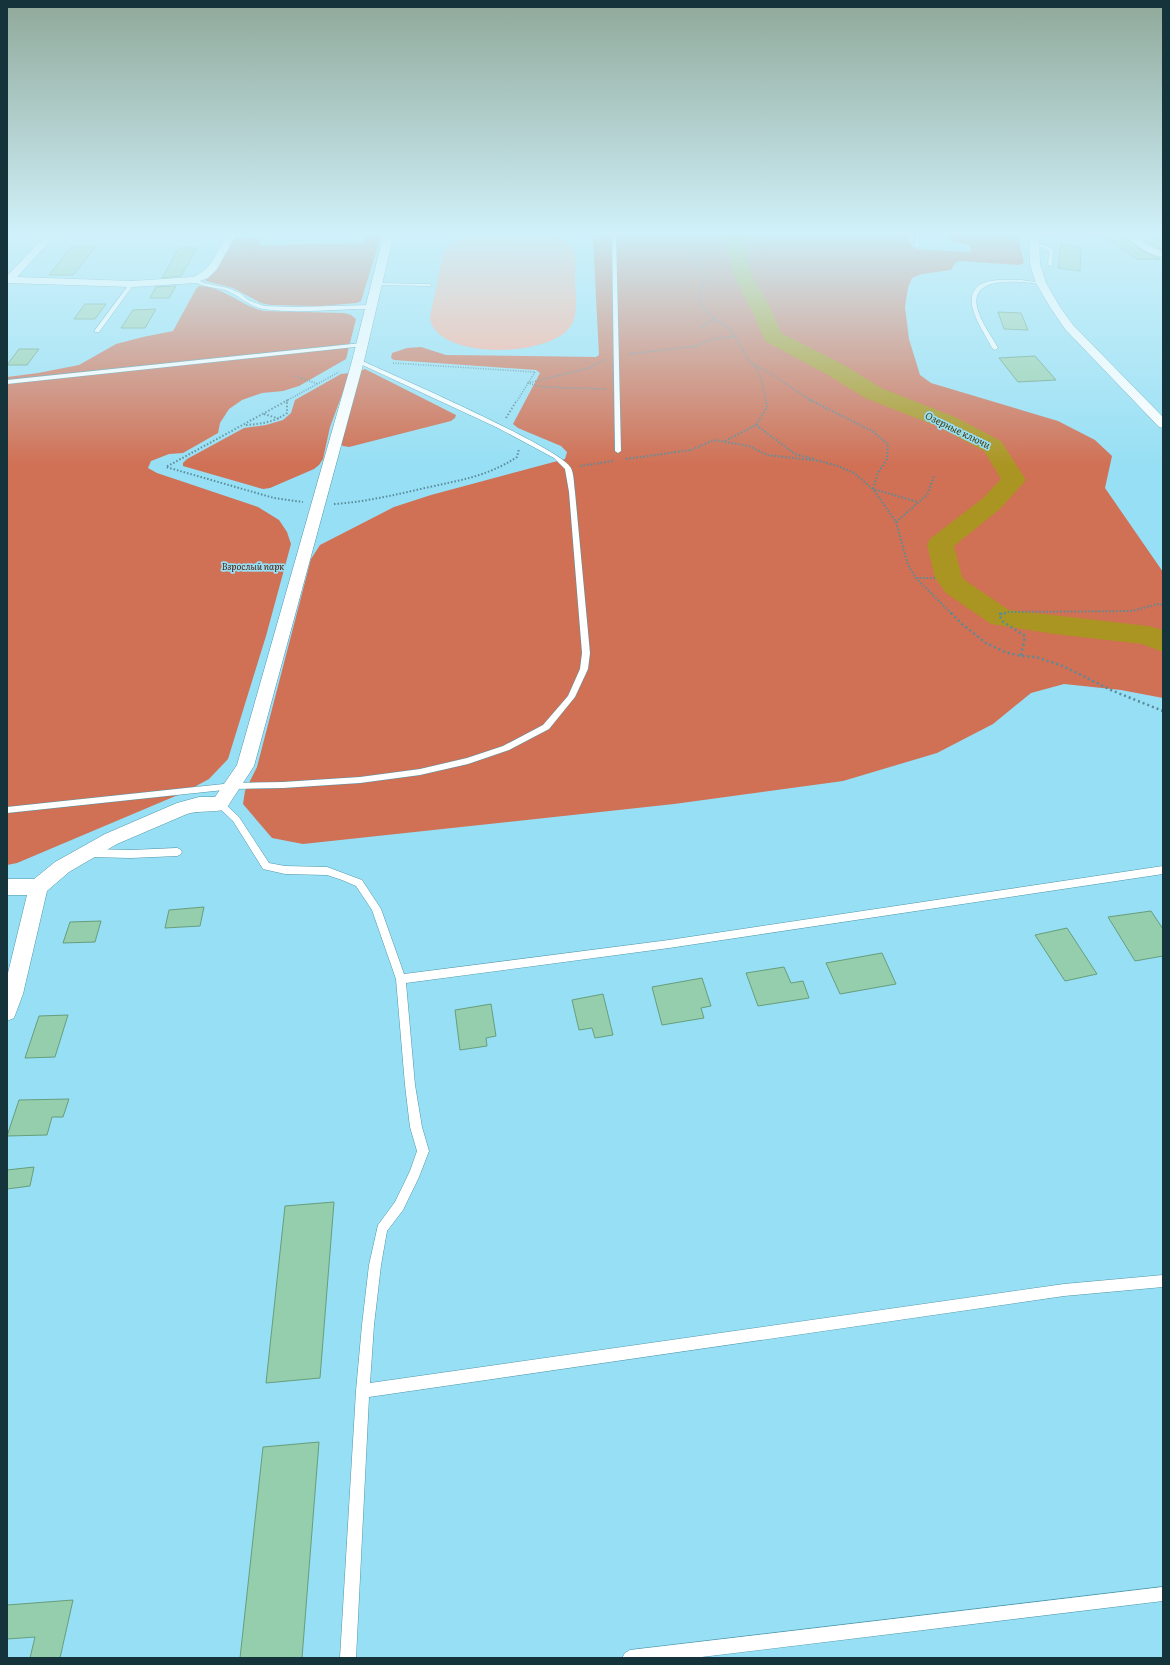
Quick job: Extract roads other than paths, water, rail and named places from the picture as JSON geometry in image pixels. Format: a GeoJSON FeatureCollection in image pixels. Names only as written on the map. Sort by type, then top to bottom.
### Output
{"type":"FeatureCollection","features":[{"type":"Feature","properties":{"kind":"street"},"geometry":{"type":"LineString","coordinates":[[7,1012],[13,994],[38,887],[62,867],[84,853],[111,839],[183,808],[199,804],[220,804],[245,766],[358,361],[369,311]]}},
{"type":"Feature","properties":{"kind":"street"},"geometry":{"type":"LineString","coordinates":[[1058,311],[1069,327],[1163,424]]}},
{"type":"Feature","properties":{"kind":"street"},"geometry":{"type":"LineString","coordinates":[[7,887],[38,887]]}},
{"type":"Feature","properties":{"kind":"lane"},"geometry":{"type":"LineString","coordinates":[[97,331],[112,311]]}},
{"type":"Feature","properties":{"kind":"lane"},"geometry":{"type":"LineString","coordinates":[[615,311],[618,451]]}},
{"type":"Feature","properties":{"kind":"lane"},"geometry":{"type":"LineString","coordinates":[[977,311],[995,348]]}},
{"type":"Feature","properties":{"kind":"lane"},"geometry":{"type":"LineString","coordinates":[[7,382],[362,345]]}},
{"type":"Feature","properties":{"kind":"lane"},"geometry":{"type":"LineString","coordinates":[[7,810],[233,786],[283,785],[352,780],[420,772],[468,761],[506,748],[546,727],[571,697],[584,669],[586,654],[572,492],[568,468],[556,457],[500,427],[358,361]]}},
{"type":"Feature","properties":{"kind":"lane"},"geometry":{"type":"LineString","coordinates":[[220,804],[236,819],[266,866],[285,870],[327,871],[359,883],[376,909],[401,979],[410,1086],[416,1127],[423,1151],[399,1206],[382,1229],[375,1265],[368,1325],[363,1391],[348,1658]]}},
{"type":"Feature","properties":{"kind":"lane"},"geometry":{"type":"LineString","coordinates":[[84,853],[132,854],[176,852]]}},
{"type":"Feature","properties":{"kind":"lane"},"geometry":{"type":"LineString","coordinates":[[401,979],[669,944],[1163,870]]}},
{"type":"Feature","properties":{"kind":"lane"},"geometry":{"type":"LineString","coordinates":[[363,1391],[1049,1292],[1163,1281]]}},
{"type":"Feature","properties":{"kind":"lane"},"geometry":{"type":"LineString","coordinates":[[630,1658],[1163,1594]]}},
{"type":"Feature","properties":{"kind":"waterway","name":"Озерные ключи"},"geometry":{"type":"LineString","coordinates":[[762,311],[772,337],[836,370],[873,393],[947,422],[993,446],[1014,480],[991,504],[940,544],[949,578],[956,587],[1001,618],[1148,635],[1163,642]]}},
{"type":"Feature","properties":{"kind":"park label","name":"Взрослый парк"},"geometry":{"type":"Point","coordinates":[253,567]}}]}
